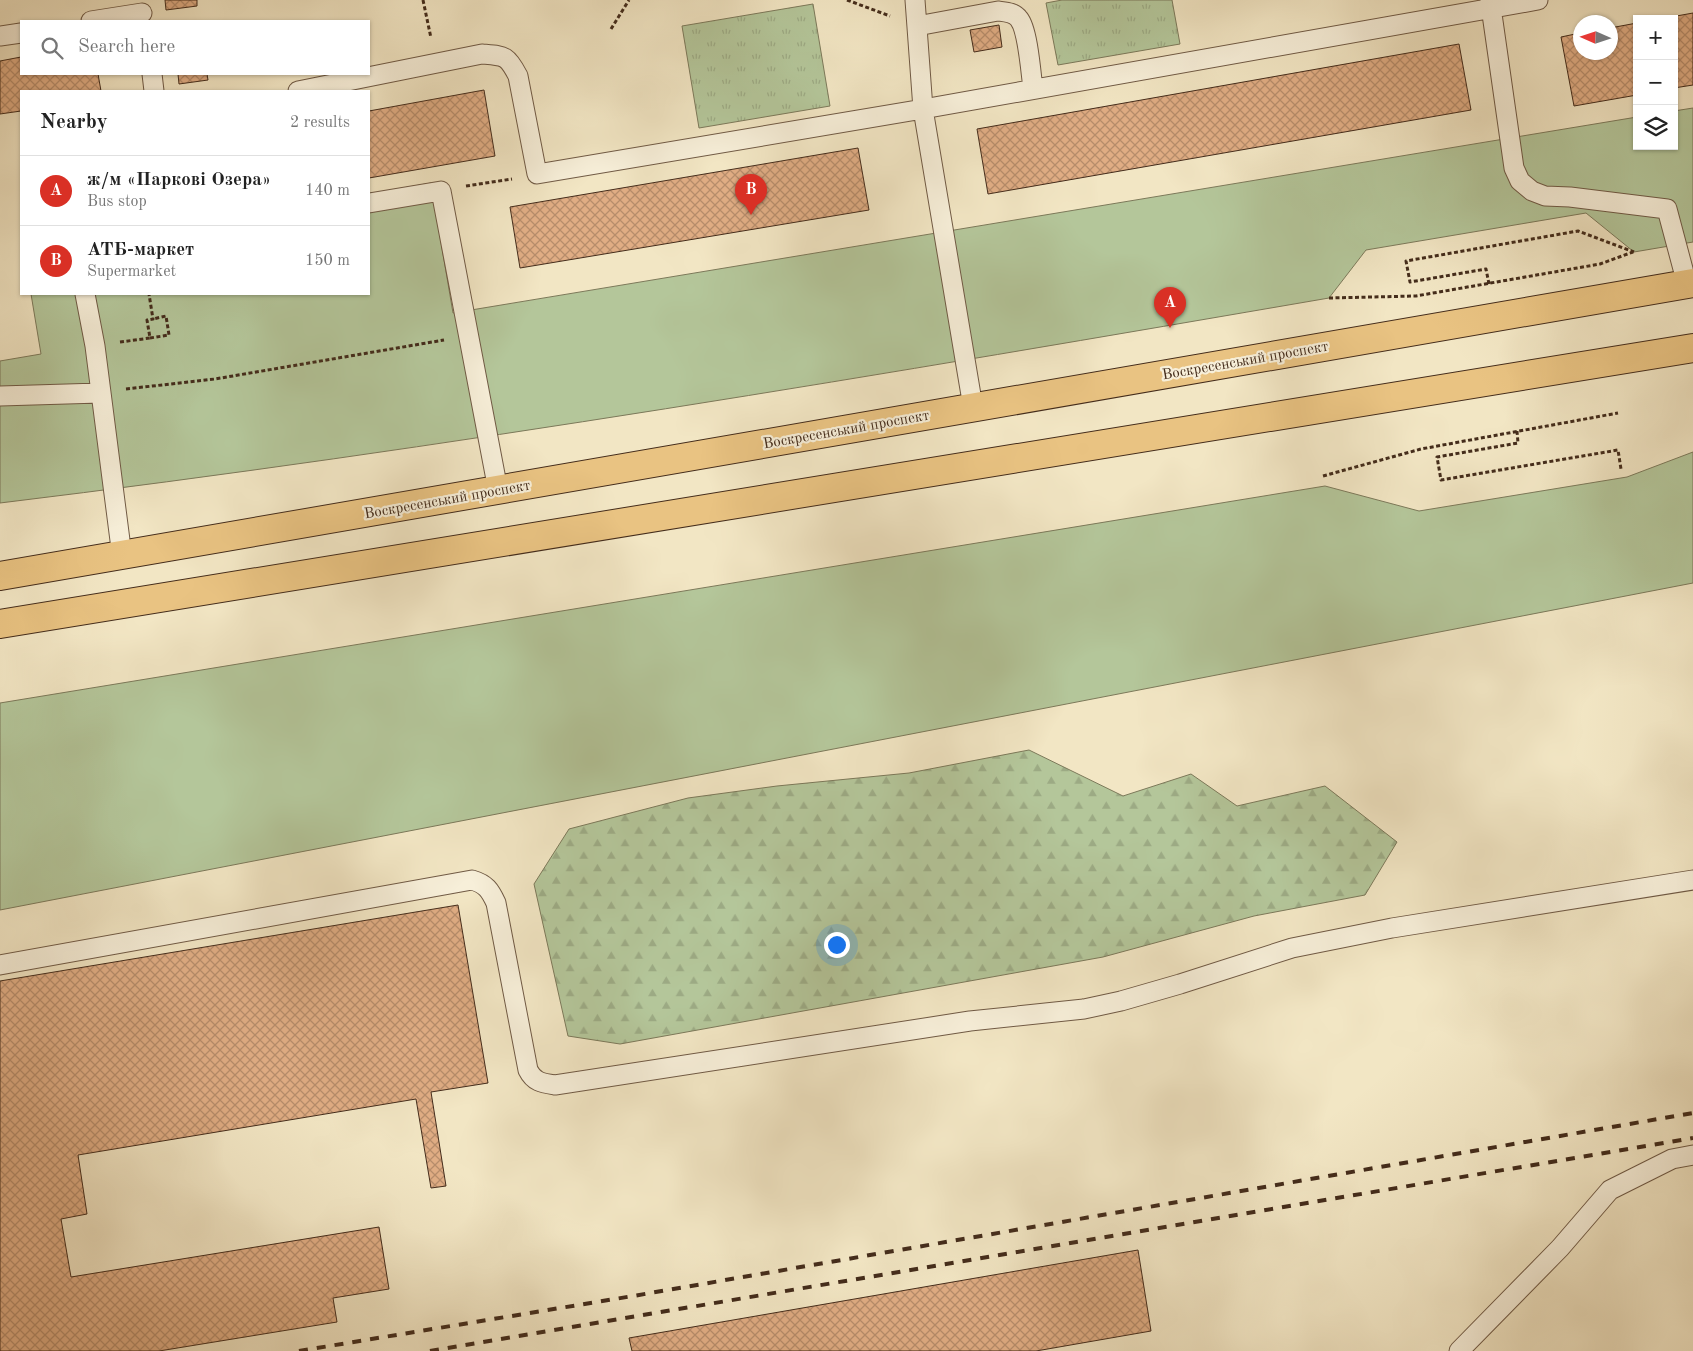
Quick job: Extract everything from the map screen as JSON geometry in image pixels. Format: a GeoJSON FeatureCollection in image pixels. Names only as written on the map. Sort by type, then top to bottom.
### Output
{"type":"FeatureCollection","features":[{"type":"Feature","properties":{"kind":"main road","name":"Воскресенський проспект"},"geometry":{"type":"LineString","coordinates":[[0,576],[1690,284]]}},
{"type":"Feature","properties":{"kind":"main road"},"geometry":{"type":"LineString","coordinates":[[0,624],[1693,348]]}},
{"type":"Feature","properties":{"kind":"lane"},"geometry":{"type":"LineString","coordinates":[[915,0],[923,109],[973,407]]}},
{"type":"Feature","properties":{"kind":"lane"},"geometry":{"type":"LineString","coordinates":[[303,90],[482,54],[499,56],[511,61],[518,76],[537,174],[1033,90],[1490,4],[1538,0]]}},
{"type":"Feature","properties":{"kind":"lane"},"geometry":{"type":"LineString","coordinates":[[1490,4],[1514,168],[1520,181],[1532,191],[1545,196],[1570,197],[1667,209],[1690,284]]}},
{"type":"Feature","properties":{"kind":"lane"},"geometry":{"type":"LineString","coordinates":[[95,20],[142,11]]}},
{"type":"Feature","properties":{"kind":"lane"},"geometry":{"type":"LineString","coordinates":[[916,26],[998,11],[1011,13],[1019,19],[1024,29],[1033,90]]}},
{"type":"Feature","properties":{"kind":"lane"},"geometry":{"type":"LineString","coordinates":[[0,36],[20,33]]}},
{"type":"Feature","properties":{"kind":"lane"},"geometry":{"type":"LineString","coordinates":[[152,75],[154,90]]}},
{"type":"Feature","properties":{"kind":"lane"},"geometry":{"type":"LineString","coordinates":[[370,203],[441,191],[498,490]]}},
{"type":"Feature","properties":{"kind":"lane"},"geometry":{"type":"LineString","coordinates":[[85,295],[95,346],[122,556]]}},
{"type":"Feature","properties":{"kind":"lane"},"geometry":{"type":"LineString","coordinates":[[0,396],[100,393]]}},
{"type":"Feature","properties":{"kind":"lane"},"geometry":{"type":"LineString","coordinates":[[0,965],[472,880],[482,883],[490,889],[496,903],[528,1070],[532,1077],[540,1083],[555,1085],[970,1021],[1084,1009],[1121,1001],[1180,984],[1292,948],[1392,928],[1693,880]]}},
{"type":"Feature","properties":{"kind":"lane"},"geometry":{"type":"LineString","coordinates":[[1459,1351],[1560,1248],[1610,1190],[1672,1159],[1693,1155]]}},
{"type":"Feature","properties":{"kind":"path"},"geometry":{"type":"LineString","coordinates":[[424,0],[435,63]]}},
{"type":"Feature","properties":{"kind":"path"},"geometry":{"type":"LineString","coordinates":[[611,29],[629,0]]}},
{"type":"Feature","properties":{"kind":"path"},"geometry":{"type":"LineString","coordinates":[[847,0],[916,26]]}},
{"type":"Feature","properties":{"kind":"path"},"geometry":{"type":"LineString","coordinates":[[441,191],[537,174]]}},
{"type":"Feature","properties":{"kind":"path"},"geometry":{"type":"LineString","coordinates":[[1329,298],[1416,296],[1489,284],[1600,264],[1634,252],[1578,231],[1406,261],[1410,282],[1486,269],[1489,284]]}},
{"type":"Feature","properties":{"kind":"path"},"geometry":{"type":"LineString","coordinates":[[149,295],[153,319]]}},
{"type":"Feature","properties":{"kind":"path"},"geometry":{"type":"LineString","coordinates":[[95,346],[150,338],[169,335],[166,316],[147,320],[150,338]]}},
{"type":"Feature","properties":{"kind":"path"},"geometry":{"type":"LineString","coordinates":[[100,393],[215,379],[469,335]]}},
{"type":"Feature","properties":{"kind":"path"},"geometry":{"type":"LineString","coordinates":[[1323,476],[1421,449],[1618,413]]}},
{"type":"Feature","properties":{"kind":"path"},"geometry":{"type":"LineString","coordinates":[[1517,431],[1518,443],[1437,457],[1441,480],[1618,450],[1621,469]]}},
{"type":"Feature","properties":{"kind":"green space"},"geometry":{"type":"Polygon","coordinates":[[[1062,0],[1172,0],[1180,44],[1058,65],[1046,3],[1062,0]]]}},
{"type":"Feature","properties":{"kind":"green space"},"geometry":{"type":"Polygon","coordinates":[[[813,4],[830,106],[699,128],[682,26],[813,4]]]}},
{"type":"Feature","properties":{"kind":"green space"},"geometry":{"type":"Polygon","coordinates":[[[1693,108],[1693,242],[1634,252],[1586,213],[1366,250],[1329,298],[666,409],[333,459],[0,503],[0,361],[41,354],[31,295],[370,295],[370,194],[431,183],[453,313],[1633,118],[1633,150],[1678,150],[1678,110],[1693,108]]]}},
{"type":"Feature","properties":{"kind":"green space"},"geometry":{"type":"Polygon","coordinates":[[[1693,452],[1693,583],[0,910],[0,703],[1325,486],[1419,511],[1627,477],[1693,452]]]}},
{"type":"Feature","properties":{"kind":"green space"},"geometry":{"type":"Polygon","coordinates":[[[1029,750],[1123,796],[1191,774],[1237,806],[1325,786],[1397,842],[1365,895],[1254,916],[1103,957],[620,1044],[568,1036],[534,884],[569,829],[688,798],[777,786],[909,773],[1029,750]]]}},
{"type":"Feature","properties":{"kind":"building"},"geometry":{"type":"Polygon","coordinates":[[[165,0],[197,0],[197,6],[166,10],[165,0]]]}},
{"type":"Feature","properties":{"kind":"building"},"geometry":{"type":"Polygon","coordinates":[[[1693,13],[1693,85],[1678,87],[1678,60],[1678,16],[1693,13]]]}},
{"type":"Feature","properties":{"kind":"building"},"geometry":{"type":"Polygon","coordinates":[[[1633,24],[1633,96],[1574,106],[1561,37],[1573,34],[1573,60],[1618,60],[1618,27],[1633,24]]]}},
{"type":"Feature","properties":{"kind":"building"},"geometry":{"type":"Polygon","coordinates":[[[999,25],[1002,47],[974,52],[970,30],[999,25]]]}},
{"type":"Feature","properties":{"kind":"building"},"geometry":{"type":"Polygon","coordinates":[[[1459,44],[1471,110],[988,194],[977,129],[1459,44]]]}},
{"type":"Feature","properties":{"kind":"building"},"geometry":{"type":"Polygon","coordinates":[[[20,57],[20,75],[98,75],[101,90],[20,90],[20,111],[0,114],[0,61],[20,57]]]}},
{"type":"Feature","properties":{"kind":"building"},"geometry":{"type":"Polygon","coordinates":[[[178,75],[207,75],[208,80],[179,84],[178,75]]]}},
{"type":"Feature","properties":{"kind":"building"},"geometry":{"type":"Polygon","coordinates":[[[484,90],[495,156],[370,178],[370,111],[484,90]]]}},
{"type":"Feature","properties":{"kind":"building"},"geometry":{"type":"Polygon","coordinates":[[[858,148],[869,210],[520,268],[510,207],[858,148]]]}},
{"type":"Feature","properties":{"kind":"building"},"geometry":{"type":"Polygon","coordinates":[[[458,905],[488,1083],[431,1092],[446,1186],[431,1188],[416,1099],[78,1155],[87,1214],[61,1219],[71,1277],[379,1227],[389,1289],[333,1298],[337,1322],[159,1351],[0,1351],[0,981],[458,905]]]}},
{"type":"Feature","properties":{"kind":"building"},"geometry":{"type":"Polygon","coordinates":[[[1138,1250],[1151,1331],[1036,1351],[632,1351],[629,1338],[1138,1250]]]}},
{"type":"Feature","properties":{"kind":"railway"},"geometry":{"type":"LineString","coordinates":[[299,1351],[633,1296],[1693,1113]]}},
{"type":"Feature","properties":{"kind":"railway"},"geometry":{"type":"LineString","coordinates":[[430,1351],[1693,1138]]}},
{"type":"Feature","properties":{"kind":"place","name":"АТБ-маркет"},"geometry":{"type":"Point","coordinates":[751,215]}},
{"type":"Feature","properties":{"kind":"place","name":"ж/м «Паркові Озера»"},"geometry":{"type":"Point","coordinates":[1170,328]}}]}
